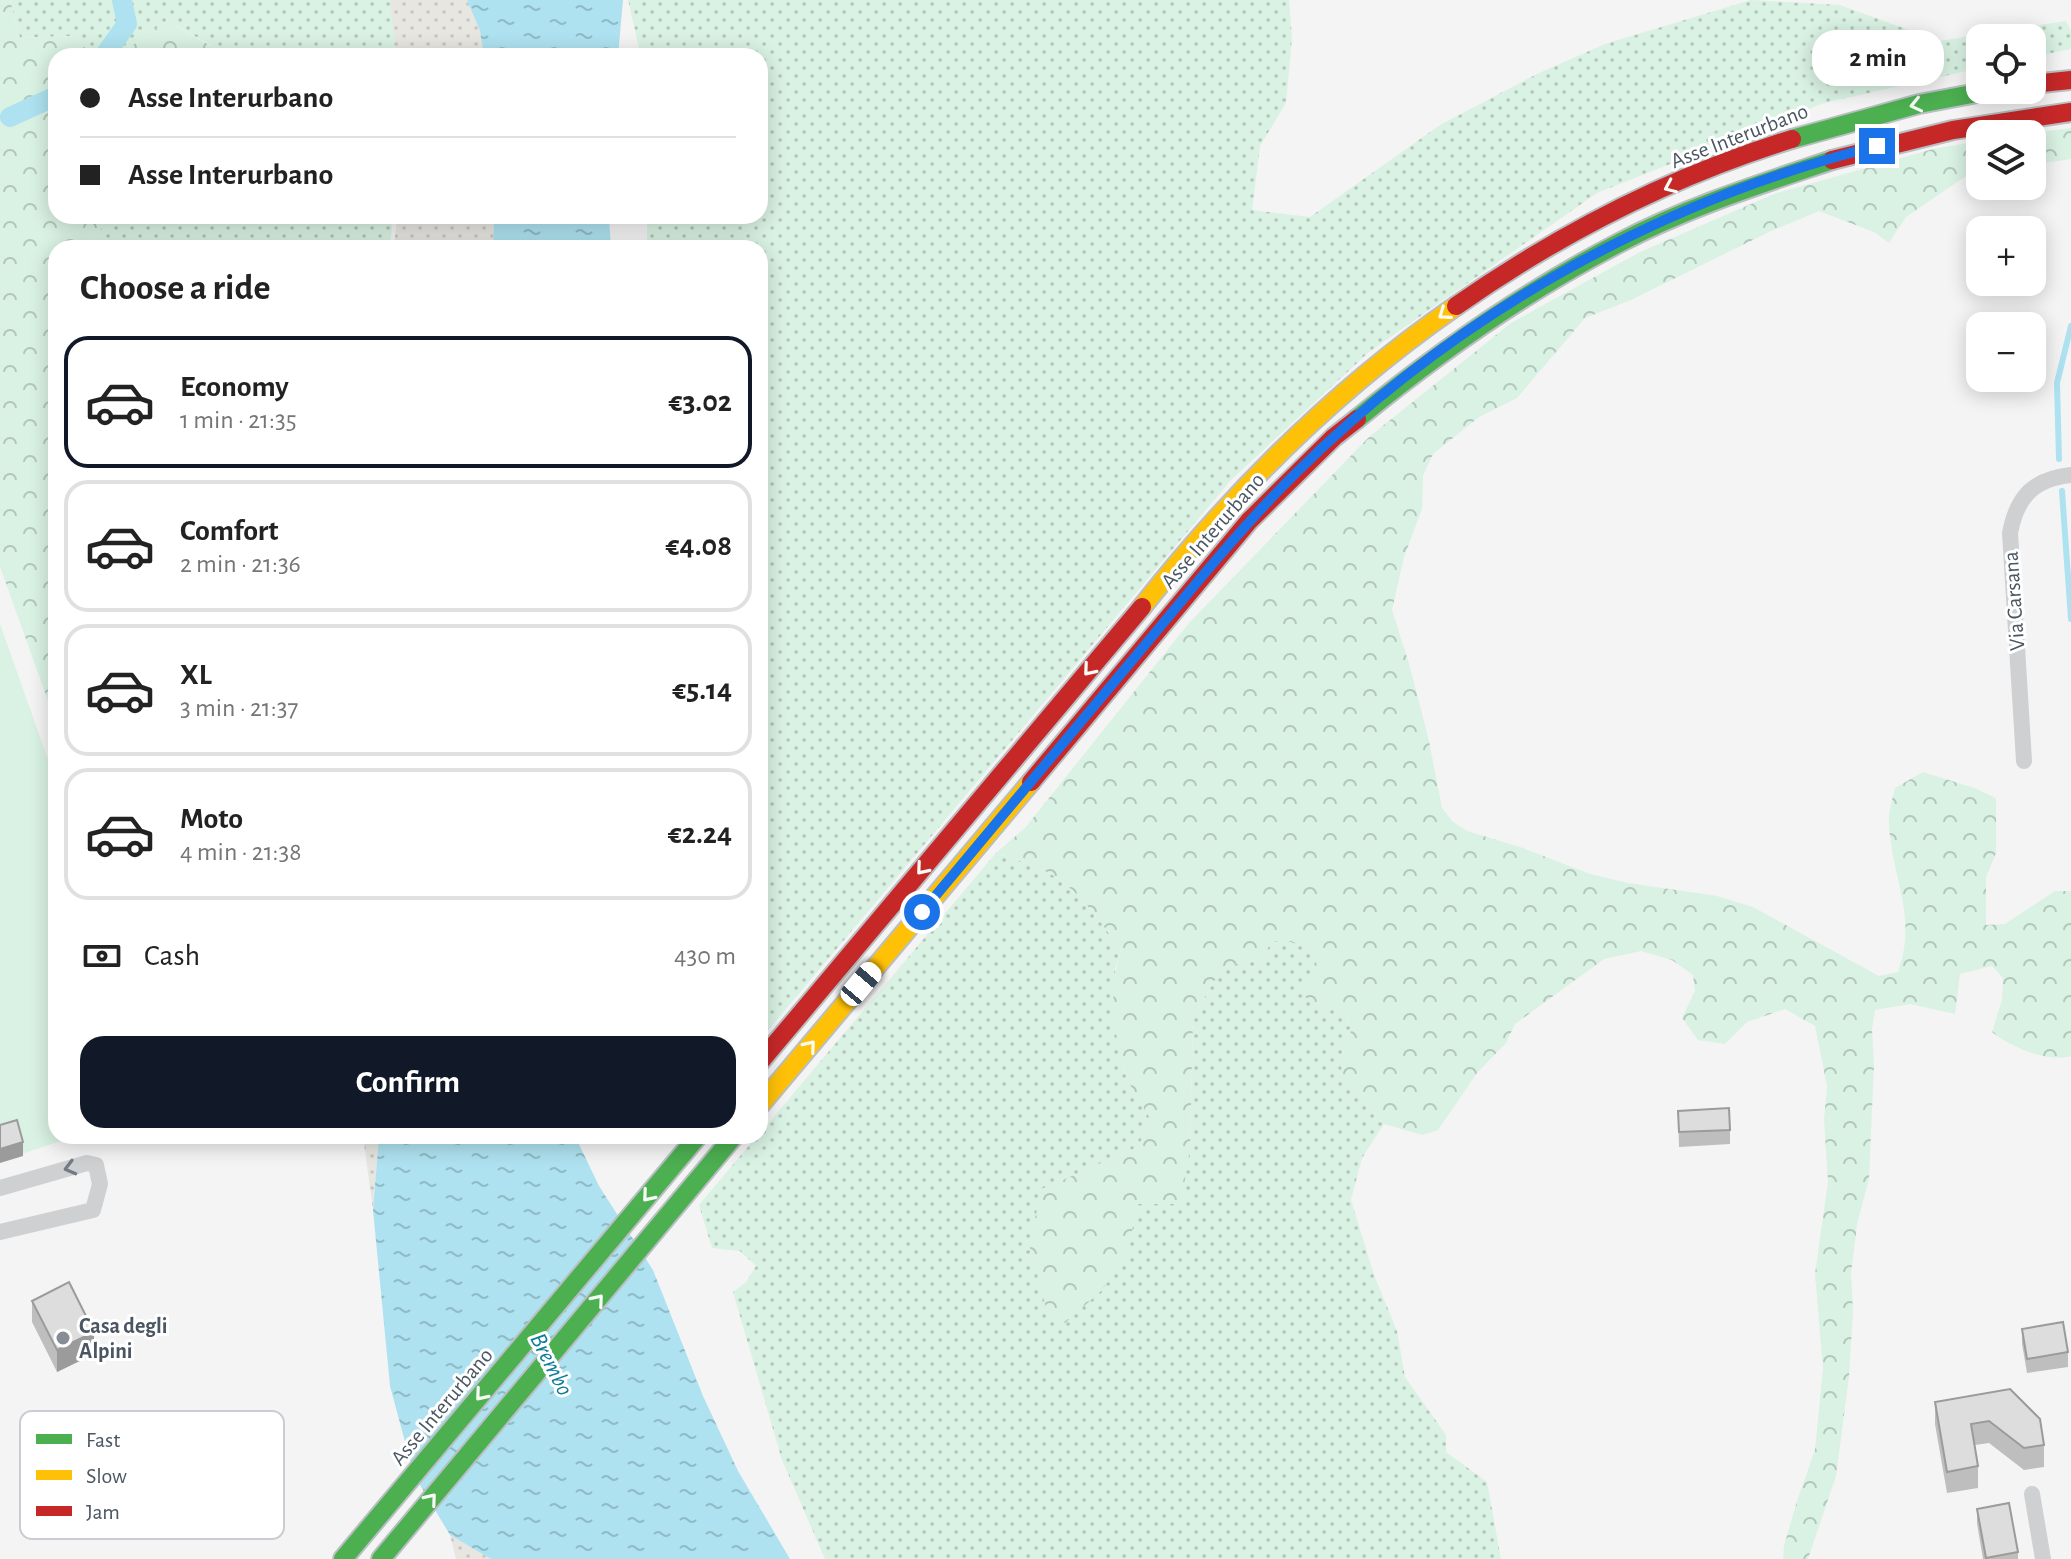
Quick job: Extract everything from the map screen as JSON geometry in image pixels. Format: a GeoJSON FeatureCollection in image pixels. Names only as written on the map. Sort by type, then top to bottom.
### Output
{"type":"FeatureCollection","features":[{"type":"Feature","properties":{"kind":"highway"},"geometry":{"type":"LineString","coordinates":[[2046,83],[2071,80]]}},
{"type":"Feature","properties":{"kind":"highway","name":"Asse Interurbano"},"geometry":{"type":"LineString","coordinates":[[768,1052],[1220,513],[1343,393],[1437,319],[1517,265],[1602,218],[1735,160],[1827,127],[1966,96]]}},
{"type":"Feature","properties":{"kind":"highway","name":"Asse Interurbano"},"geometry":{"type":"LineString","coordinates":[[768,1095],[1249,521],[1349,424],[1421,365],[1496,312],[1546,282],[1680,213],[1810,165],[1945,130],[2071,112]]}},
{"type":"Feature","properties":{"kind":"highway","name":"Asse Interurbano"},"geometry":{"type":"LineString","coordinates":[[343,1559],[691,1144]]}},
{"type":"Feature","properties":{"kind":"highway"},"geometry":{"type":"LineString","coordinates":[[381,1559],[727,1144]]}},
{"type":"Feature","properties":{"kind":"street","name":"Via Carsana"},"geometry":{"type":"LineString","coordinates":[[2024,761],[2010,533],[2017,510],[2028,492],[2050,478],[2071,475]]}},
{"type":"Feature","properties":{"kind":"street"},"geometry":{"type":"LineString","coordinates":[[0,1188],[87,1163],[96,1165],[100,1184],[93,1210],[0,1232]]}},
{"type":"Feature","properties":{"kind":"street"},"geometry":{"type":"LineString","coordinates":[[2032,1494],[2043,1559]]}},
{"type":"Feature","properties":{"kind":"green space"},"geometry":{"type":"Polygon","coordinates":[[[0,0],[10,0],[20,38],[69,36],[85,48],[48,48],[48,224],[105,224],[91,240],[48,240],[48,701],[0,567],[0,0]]]}},
{"type":"Feature","properties":{"kind":"green space"},"geometry":{"type":"Polygon","coordinates":[[[10,0],[391,0],[395,48],[211,48],[211,45],[167,21],[128,48],[85,48],[69,36],[20,38],[10,0]]]}},
{"type":"Feature","properties":{"kind":"green space"},"geometry":{"type":"Polygon","coordinates":[[[628,0],[1289,0],[1292,38],[1286,103],[1260,146],[1252,210],[1310,217],[1440,125],[1537,74],[1605,44],[1751,0],[1840,5],[1939,41],[1966,37],[1966,71],[1824,103],[1597,193],[1369,352],[1231,480],[768,1030],[768,240],[647,240],[647,224],[768,224],[768,48],[639,48],[628,0]]]}},
{"type":"Feature","properties":{"kind":"green space"},"geometry":{"type":"Polygon","coordinates":[[[167,21],[211,46],[211,48],[128,48],[167,21]]]}},
{"type":"Feature","properties":{"kind":"green space"},"geometry":{"type":"Polygon","coordinates":[[[2066,21],[2071,31],[2071,49],[2046,54],[2046,24],[2066,21]]]}},
{"type":"Feature","properties":{"kind":"green space"},"geometry":{"type":"Polygon","coordinates":[[[2071,128],[2071,159],[2046,163],[2046,131],[2071,128]]]}},
{"type":"Feature","properties":{"kind":"green space"},"geometry":{"type":"Polygon","coordinates":[[[1966,143],[1966,176],[1906,217],[1889,243],[1874,232],[1819,211],[1769,232],[1631,300],[1585,318],[1517,398],[1479,417],[1433,454],[1423,476],[1422,509],[1404,557],[1392,610],[1429,741],[1442,808],[1453,822],[1467,831],[1523,848],[1590,874],[1717,896],[1753,907],[1879,976],[1898,972],[1905,933],[1905,915],[1891,844],[1890,806],[1895,788],[1923,772],[1996,798],[1996,853],[1986,877],[1986,925],[2005,924],[2055,891],[2071,891],[2071,1056],[2061,1058],[2030,1052],[1992,1032],[2002,1000],[2003,978],[1992,966],[1960,974],[1955,1014],[1910,1004],[1875,1010],[1869,1178],[1857,1225],[1851,1273],[1853,1311],[1849,1377],[1836,1476],[1808,1559],[1783,1559],[1797,1501],[1815,1450],[1823,1369],[1815,1274],[1828,1181],[1824,1120],[1827,1086],[1815,1026],[1785,1009],[1747,1022],[1725,1044],[1698,1040],[1682,1018],[1695,991],[1693,975],[1672,960],[1641,951],[1604,959],[1515,1024],[1506,1043],[1477,1073],[1438,1130],[1422,1135],[1384,1124],[1359,1096],[1346,1088],[1340,1062],[1351,1031],[1347,1015],[1315,1004],[1301,994],[1318,969],[1312,950],[1288,941],[1270,941],[1265,958],[1223,967],[1193,1016],[1190,1148],[1181,1204],[1138,1204],[1126,1257],[1101,1291],[1065,1323],[1049,1319],[1029,1244],[1042,1189],[1138,1147],[1151,1120],[1126,1076],[1117,1040],[1114,994],[1121,950],[1085,903],[1059,879],[1037,867],[996,853],[1025,828],[1189,623],[1369,437],[1511,323],[1640,252],[1774,194],[1933,149],[1966,143]]]}},
{"type":"Feature","properties":{"kind":"green space"},"geometry":{"type":"Polygon","coordinates":[[[105,224],[392,224],[391,240],[91,240],[105,224]]]}},
{"type":"Feature","properties":{"kind":"green space"},"geometry":{"type":"Polygon","coordinates":[[[0,624],[48,759],[48,1144],[52,1144],[0,1161],[0,624]]]}},
{"type":"Feature","properties":{"kind":"green space"},"geometry":{"type":"Polygon","coordinates":[[[996,853],[1037,867],[1068,886],[1121,950],[1115,969],[1124,1071],[1151,1120],[1138,1147],[1042,1189],[1126,1257],[1137,1204],[1190,1148],[1193,1016],[1223,967],[1265,958],[1270,941],[1288,941],[1312,950],[1318,969],[1315,1004],[1347,1015],[1351,1031],[1340,1062],[1359,1096],[1384,1124],[1362,1158],[1351,1200],[1374,1275],[1397,1331],[1405,1377],[1446,1435],[1446,1452],[1487,1482],[1501,1559],[825,1559],[782,1460],[733,1292],[746,1282],[756,1266],[740,1251],[712,1248],[699,1205],[750,1144],[768,1144],[768,1124],[996,853]]]}},
{"type":"Feature","properties":{"kind":"sand"},"geometry":{"type":"Polygon","coordinates":[[[390,0],[467,0],[480,31],[483,48],[395,48],[390,0]]]}},
{"type":"Feature","properties":{"kind":"sand"},"geometry":{"type":"Polygon","coordinates":[[[396,224],[494,224],[493,240],[395,240],[396,224]]]}},
{"type":"Feature","properties":{"kind":"sand"},"geometry":{"type":"Polygon","coordinates":[[[364,1144],[378,1144],[373,1210],[364,1144]]]}},
{"type":"Feature","properties":{"kind":"sand"},"geometry":{"type":"Polygon","coordinates":[[[450,1535],[491,1559],[456,1559],[450,1535]]]}},
{"type":"Feature","properties":{"kind":"water"},"geometry":{"type":"Polygon","coordinates":[[[467,0],[623,0],[619,48],[483,48],[480,31],[467,0]]]}},
{"type":"Feature","properties":{"kind":"water"},"geometry":{"type":"Polygon","coordinates":[[[494,224],[610,224],[610,240],[493,240],[494,224]]]}},
{"type":"Feature","properties":{"kind":"water","name":"Brembo"},"geometry":{"type":"Polygon","coordinates":[[[378,1144],[579,1144],[599,1186],[653,1270],[703,1396],[738,1471],[790,1559],[491,1559],[450,1535],[414,1475],[390,1386],[373,1210],[378,1144]]]}},
{"type":"Feature","properties":{"kind":"building"},"geometry":{"type":"Polygon","coordinates":[[[1729,1108],[1730,1130],[1679,1132],[1678,1111],[1729,1108]]]}},
{"type":"Feature","properties":{"kind":"building"},"geometry":{"type":"Polygon","coordinates":[[[17,1120],[23,1142],[0,1149],[0,1125],[17,1120]]]}},
{"type":"Feature","properties":{"kind":"building"},"geometry":{"type":"Polygon","coordinates":[[[69,1282],[94,1332],[57,1350],[32,1301],[69,1282]]]}},
{"type":"Feature","properties":{"kind":"building"},"geometry":{"type":"Polygon","coordinates":[[[2063,1322],[2068,1352],[2027,1359],[2022,1329],[2063,1322]]]}},
{"type":"Feature","properties":{"kind":"building"},"geometry":{"type":"Polygon","coordinates":[[[2010,1389],[2040,1419],[2044,1445],[2024,1448],[1989,1421],[1971,1424],[1978,1466],[1947,1472],[1935,1402],[2010,1389]]]}},
{"type":"Feature","properties":{"kind":"building"},"geometry":{"type":"Polygon","coordinates":[[[2009,1503],[2018,1552],[1986,1558],[1977,1509],[2009,1503]]]}},
{"type":"Feature","properties":{"kind":"waterway"},"geometry":{"type":"LineString","coordinates":[[110,48],[127,24],[122,0]]}},
{"type":"Feature","properties":{"kind":"waterway"},"geometry":{"type":"LineString","coordinates":[[10,117],[48,100]]}},
{"type":"Feature","properties":{"kind":"waterway"},"geometry":{"type":"LineString","coordinates":[[2059,459],[2057,383],[2071,326]]}},
{"type":"Feature","properties":{"kind":"waterway"},"geometry":{"type":"LineString","coordinates":[[2062,491],[2071,619]]}},
{"type":"Feature","properties":{"kind":"traffic: fast"},"geometry":{"type":"LineString","coordinates":[[1792,139],[1919,104],[1966,95]]}},
{"type":"Feature","properties":{"kind":"traffic: fast"},"geometry":{"type":"LineString","coordinates":[[1357,419],[1484,323],[1586,261],[1646,229],[1698,207],[1832,160]]}},
{"type":"Feature","properties":{"kind":"traffic: fast"},"geometry":{"type":"LineString","coordinates":[[343,1559],[691,1144]]}},
{"type":"Feature","properties":{"kind":"traffic: fast"},"geometry":{"type":"LineString","coordinates":[[381,1559],[727,1144]]}},
{"type":"Feature","properties":{"kind":"traffic: slow"},"geometry":{"type":"LineString","coordinates":[[1142,607],[1212,524],[1288,445],[1369,372],[1456,306]]}},
{"type":"Feature","properties":{"kind":"traffic: slow"},"geometry":{"type":"LineString","coordinates":[[768,1095],[1031,782]]}},
{"type":"Feature","properties":{"kind":"traffic: jam"},"geometry":{"type":"LineString","coordinates":[[2046,83],[2071,80]]}},
{"type":"Feature","properties":{"kind":"traffic: jam"},"geometry":{"type":"LineString","coordinates":[[1832,160],[1953,130],[2071,112]]}},
{"type":"Feature","properties":{"kind":"traffic: jam"},"geometry":{"type":"LineString","coordinates":[[1456,306],[1535,255],[1618,209],[1703,171],[1792,139]]}},
{"type":"Feature","properties":{"kind":"traffic: jam"},"geometry":{"type":"LineString","coordinates":[[1031,782],[1249,521],[1334,437],[1357,419]]}},
{"type":"Feature","properties":{"kind":"traffic: jam"},"geometry":{"type":"LineString","coordinates":[[768,1052],[1142,607]]}},
{"type":"Feature","properties":{"kind":"place","name":"Casa degli Alpini"},"geometry":{"type":"Point","coordinates":[63,1338]}},
{"type":"Feature","properties":{"kind":"route"},"geometry":{"type":"LineString","coordinates":[[922,912],[1249,521],[1314,455],[1366,409],[1496,312],[1576,264],[1680,213],[1745,187],[1877,146]]}}]}
